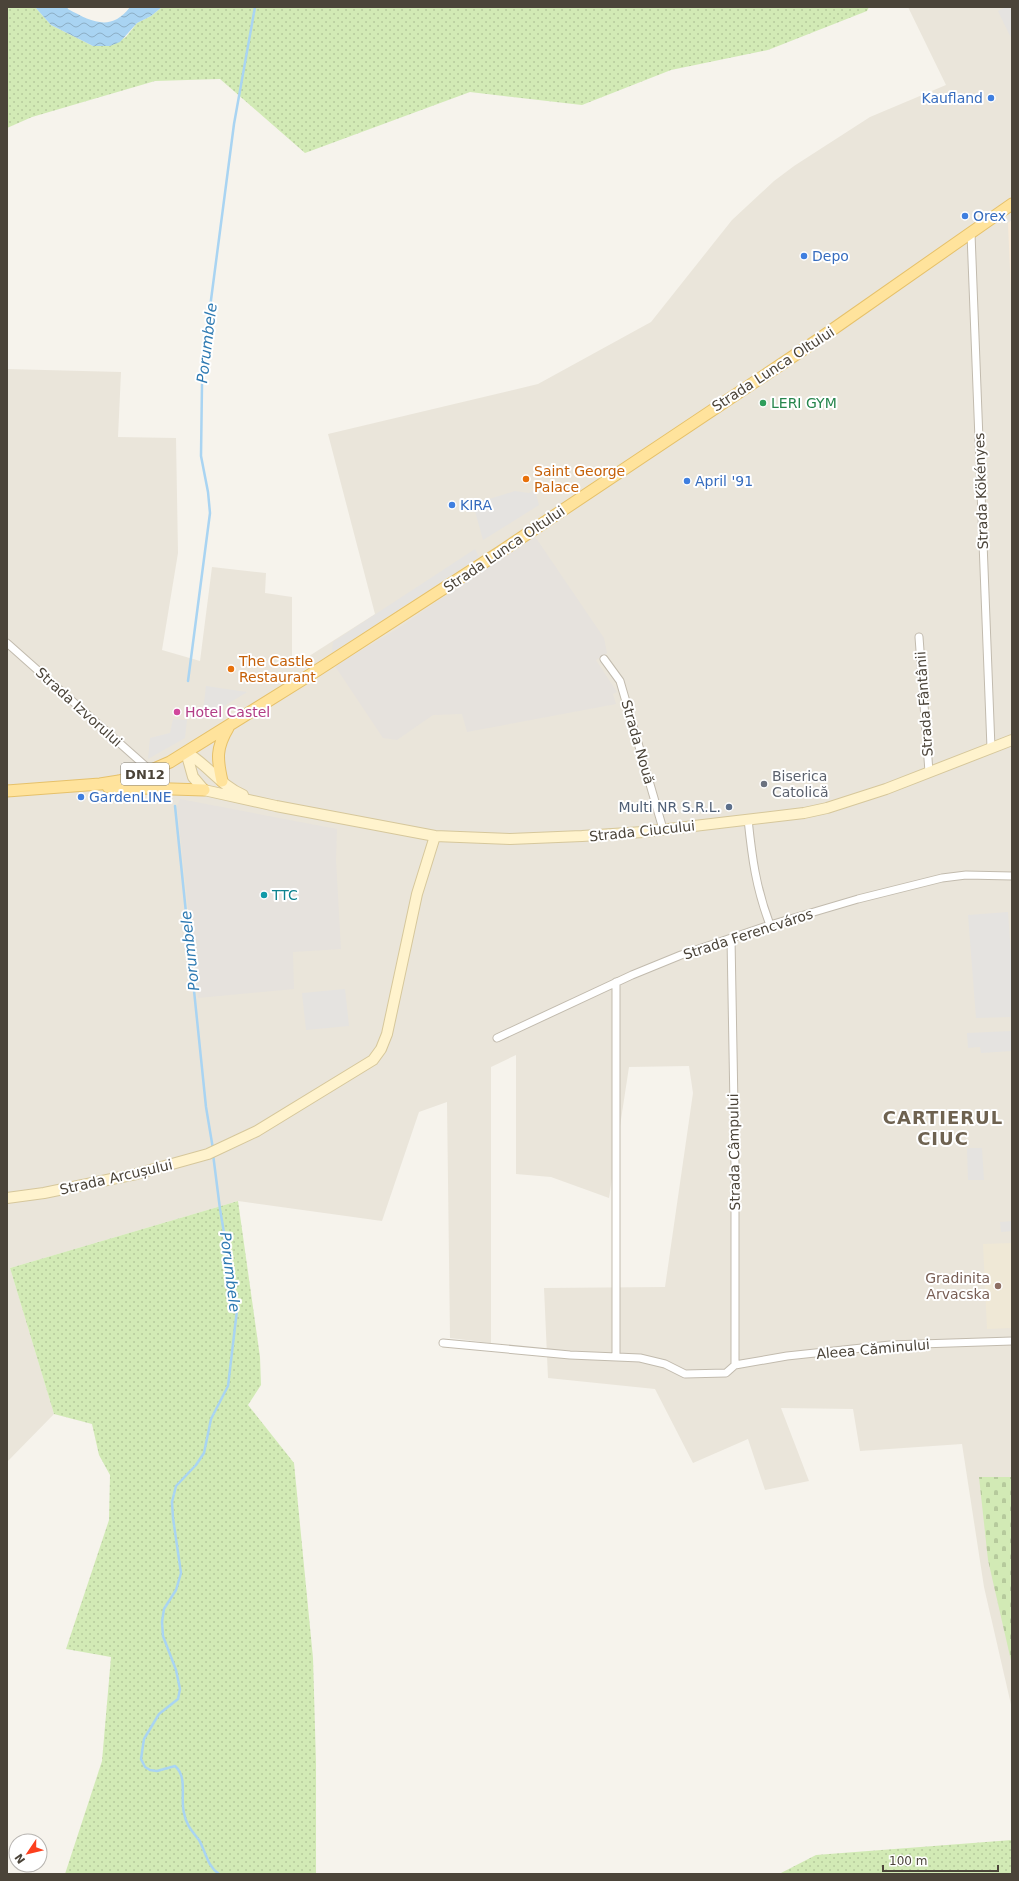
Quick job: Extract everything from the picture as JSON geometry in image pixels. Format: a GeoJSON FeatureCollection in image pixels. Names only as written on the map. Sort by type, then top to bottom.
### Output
{"type":"FeatureCollection","features":[{"type":"Feature","properties":{"kind":"main road","name":"Strada Lunca Oltului"},"geometry":{"type":"LineString","coordinates":[[100,784],[123,780],[151,771],[229,726],[513,543],[819,339],[1012,204]]}},
{"type":"Feature","properties":{"kind":"main road"},"geometry":{"type":"LineString","coordinates":[[222,781],[219,767],[218,748],[229,726]]}},
{"type":"Feature","properties":{"kind":"main road","name":"Strada Ciucului"},"geometry":{"type":"LineString","coordinates":[[263,803],[435,836],[510,839],[582,836],[663,829],[827,808],[886,789],[1012,740]]}},
{"type":"Feature","properties":{"kind":"main road"},"geometry":{"type":"LineString","coordinates":[[186,752],[237,792],[263,803]]}},
{"type":"Feature","properties":{"kind":"main road"},"geometry":{"type":"LineString","coordinates":[[186,752],[193,777],[204,790]]}},
{"type":"Feature","properties":{"kind":"main road"},"geometry":{"type":"LineString","coordinates":[[100,784],[113,788],[204,790],[263,803]]}},
{"type":"Feature","properties":{"kind":"main road","name":"DN12"},"geometry":{"type":"LineString","coordinates":[[7,790],[100,784]]}},
{"type":"Feature","properties":{"kind":"main road","name":"Strada Arcușului"},"geometry":{"type":"LineString","coordinates":[[7,1198],[44,1193],[136,1174],[208,1154],[256,1131],[362,1068],[378,1055],[387,1034],[417,894],[435,836]]}},
{"type":"Feature","properties":{"kind":"street","name":"Strada Kökényes"},"geometry":{"type":"LineString","coordinates":[[971,234],[991,748]]}},
{"type":"Feature","properties":{"kind":"street","name":"Strada Fântânii"},"geometry":{"type":"LineString","coordinates":[[920,637],[929,772]]}},
{"type":"Feature","properties":{"kind":"street","name":"Strada Izvorului"},"geometry":{"type":"LineString","coordinates":[[7,643],[151,771]]}},
{"type":"Feature","properties":{"kind":"street","name":"Strada Nouă"},"geometry":{"type":"LineString","coordinates":[[604,659],[620,681],[663,829]]}},
{"type":"Feature","properties":{"kind":"street"},"geometry":{"type":"LineString","coordinates":[[748,819],[752,864],[757,888],[770,925]]}},
{"type":"Feature","properties":{"kind":"street","name":"Strada Ferencváros"},"geometry":{"type":"LineString","coordinates":[[497,1038],[616,982],[677,957],[770,925],[858,899],[942,878],[966,875],[1012,876]]}},
{"type":"Feature","properties":{"kind":"street","name":"Strada Câmpului"},"geometry":{"type":"LineString","coordinates":[[730,938],[735,1162],[735,1365]]}},
{"type":"Feature","properties":{"kind":"street"},"geometry":{"type":"LineString","coordinates":[[616,982],[616,1357]]}},
{"type":"Feature","properties":{"kind":"street","name":"Aleea Căminului"},"geometry":{"type":"LineString","coordinates":[[443,1343],[570,1355],[640,1358],[665,1364],[685,1374],[726,1373],[735,1365],[787,1356],[890,1345],[1012,1341]]}},
{"type":"Feature","properties":{"kind":"shaded area"},"geometry":{"type":"Polygon","coordinates":[[[908,7],[1012,7],[1012,1709],[984,1587],[962,1444],[860,1451],[853,1409],[781,1408],[809,1481],[765,1490],[748,1439],[693,1463],[655,1389],[548,1378],[544,1288],[665,1287],[693,1093],[689,1066],[629,1067],[609,1198],[551,1177],[516,1174],[516,1055],[491,1067],[491,1343],[450,1338],[447,1102],[419,1112],[382,1221],[238,1201],[10,1268],[54,1414],[7,1462],[7,369],[121,372],[118,437],[176,438],[178,553],[162,650],[200,661],[212,567],[266,573],[265,593],[292,597],[292,667],[375,614],[328,434],[538,384],[651,322],[732,220],[774,181],[794,166],[870,117],[946,85],[908,7]]]}},
{"type":"Feature","properties":{"kind":"shaded area"},"geometry":{"type":"Polygon","coordinates":[[[1006,7],[1012,7],[1012,40],[998,11],[1006,7]]]}},
{"type":"Feature","properties":{"kind":"shaded area"},"geometry":{"type":"Polygon","coordinates":[[[1012,220],[1012,317],[1008,223],[1012,220]]]}},
{"type":"Feature","properties":{"kind":"shaded area"},"geometry":{"type":"Polygon","coordinates":[[[535,490],[539,505],[483,540],[473,504],[515,491],[529,493],[535,490]]]}},
{"type":"Feature","properties":{"kind":"shaded area"},"geometry":{"type":"Polygon","coordinates":[[[534,535],[604,638],[607,653],[596,660],[617,692],[613,694],[616,704],[467,732],[462,714],[433,715],[397,740],[383,738],[335,666],[397,629],[534,535]]]}},
{"type":"Feature","properties":{"kind":"shaded area"},"geometry":{"type":"Polygon","coordinates":[[[475,549],[479,557],[332,653],[333,642],[475,549]]]}},
{"type":"Feature","properties":{"kind":"shaded area"},"geometry":{"type":"Polygon","coordinates":[[[206,686],[247,692],[202,720],[206,686]]]}},
{"type":"Feature","properties":{"kind":"shaded area"},"geometry":{"type":"Polygon","coordinates":[[[173,719],[187,720],[185,738],[148,759],[150,738],[170,733],[173,719]]]}},
{"type":"Feature","properties":{"kind":"shaded area"},"geometry":{"type":"Polygon","coordinates":[[[180,799],[337,829],[336,860],[341,949],[293,952],[294,989],[198,998],[177,806],[180,799]]]}},
{"type":"Feature","properties":{"kind":"shaded area"},"geometry":{"type":"Polygon","coordinates":[[[1008,912],[1012,969],[1012,1017],[976,1018],[968,915],[1008,912]]]}},
{"type":"Feature","properties":{"kind":"shaded area"},"geometry":{"type":"Polygon","coordinates":[[[345,989],[349,1026],[306,1030],[302,993],[345,989]]]}},
{"type":"Feature","properties":{"kind":"shaded area"},"geometry":{"type":"Polygon","coordinates":[[[1012,1031],[1012,1051],[981,1053],[980,1047],[968,1048],[967,1033],[1012,1031]]]}},
{"type":"Feature","properties":{"kind":"shaded area"},"geometry":{"type":"Polygon","coordinates":[[[967,1148],[982,1148],[984,1180],[968,1180],[967,1148]]]}},
{"type":"Feature","properties":{"kind":"shaded area"},"geometry":{"type":"Polygon","coordinates":[[[1012,1221],[1012,1231],[1001,1232],[1000,1222],[1012,1221]]]}},
{"type":"Feature","properties":{"kind":"shaded area","name":"Gradinita Arvacska"},"geometry":{"type":"Polygon","coordinates":[[[1012,1243],[1012,1328],[987,1329],[983,1244],[1012,1243]]]}},
{"type":"Feature","properties":{"kind":"green space"},"geometry":{"type":"Polygon","coordinates":[[[7,7],[35,7],[51,25],[93,46],[110,46],[126,37],[137,23],[151,16],[162,7],[869,7],[867,11],[768,50],[671,70],[582,105],[470,92],[305,153],[220,79],[155,81],[32,117],[7,128],[7,7]]]}},
{"type":"Feature","properties":{"kind":"green space"},"geometry":{"type":"Polygon","coordinates":[[[238,1201],[260,1357],[261,1385],[248,1405],[294,1463],[313,1658],[316,1763],[316,1874],[65,1874],[102,1761],[111,1657],[66,1649],[109,1520],[110,1475],[99,1455],[92,1424],[54,1414],[10,1268],[238,1201]]]}},
{"type":"Feature","properties":{"kind":"green space"},"geometry":{"type":"Polygon","coordinates":[[[979,1477],[1012,1477],[1012,1665],[988,1560],[979,1477]]]}},
{"type":"Feature","properties":{"kind":"green space"},"geometry":{"type":"Polygon","coordinates":[[[1012,1840],[1012,1874],[779,1874],[816,1855],[1012,1840]]]}},
{"type":"Feature","properties":{"kind":"water"},"geometry":{"type":"Polygon","coordinates":[[[35,7],[67,7],[68,9],[93,21],[108,22],[116,20],[130,7],[162,7],[151,16],[137,23],[120,42],[110,46],[93,46],[51,25],[35,7]]]}},
{"type":"Feature","properties":{"kind":"waterway","name":"Porumbele"},"geometry":{"type":"LineString","coordinates":[[188,681],[210,513],[208,492],[201,456],[202,384],[211,300],[234,124],[255,7]]}},
{"type":"Feature","properties":{"kind":"waterway","name":"Porumbele"},"geometry":{"type":"LineString","coordinates":[[175,806],[206,1107],[213,1149]]}},
{"type":"Feature","properties":{"kind":"waterway","name":"Porumbele"},"geometry":{"type":"LineString","coordinates":[[213,1154],[220,1209],[237,1310],[228,1386],[211,1419],[204,1453],[196,1465],[176,1486],[172,1502],[181,1573],[176,1590],[164,1609],[162,1622],[163,1636],[176,1670],[180,1689],[178,1699],[159,1714],[144,1739],[141,1759],[145,1767],[150,1770],[157,1771],[175,1766],[179,1771],[183,1782],[183,1807],[186,1821],[199,1840],[209,1863],[219,1874]]}},
{"type":"Feature","properties":{"kind":"place","name":"Kaufland"},"geometry":{"type":"Point","coordinates":[991,98]}},
{"type":"Feature","properties":{"kind":"place","name":"Orex"},"geometry":{"type":"Point","coordinates":[965,216]}},
{"type":"Feature","properties":{"kind":"place","name":"Depo"},"geometry":{"type":"Point","coordinates":[804,256]}},
{"type":"Feature","properties":{"kind":"place","name":"LERI GYM"},"geometry":{"type":"Point","coordinates":[763,403]}},
{"type":"Feature","properties":{"kind":"place","name":"Saint George Palace"},"geometry":{"type":"Point","coordinates":[526,479]}},
{"type":"Feature","properties":{"kind":"place","name":"April '91"},"geometry":{"type":"Point","coordinates":[687,481]}},
{"type":"Feature","properties":{"kind":"place","name":"KIRA"},"geometry":{"type":"Point","coordinates":[452,505]}},
{"type":"Feature","properties":{"kind":"place","name":"The Castle Restaurant"},"geometry":{"type":"Point","coordinates":[231,669]}},
{"type":"Feature","properties":{"kind":"place","name":"Hotel Castel"},"geometry":{"type":"Point","coordinates":[177,712]}},
{"type":"Feature","properties":{"kind":"place","name":"Biserica Catolică"},"geometry":{"type":"Point","coordinates":[764,784]}},
{"type":"Feature","properties":{"kind":"place","name":"GardenLINE"},"geometry":{"type":"Point","coordinates":[81,797]}},
{"type":"Feature","properties":{"kind":"place","name":"Multi NR S.R.L."},"geometry":{"type":"Point","coordinates":[729,807]}},
{"type":"Feature","properties":{"kind":"place","name":"TTC"},"geometry":{"type":"Point","coordinates":[264,895]}},
{"type":"Feature","properties":{"kind":"place","name":"Gradinita Arvacska"},"geometry":{"type":"Point","coordinates":[998,1286]}},
{"type":"Feature","properties":{"kind":"district","name":"CARTIERUL CIUC"},"geometry":{"type":"Point","coordinates":[943,1128]}}]}
